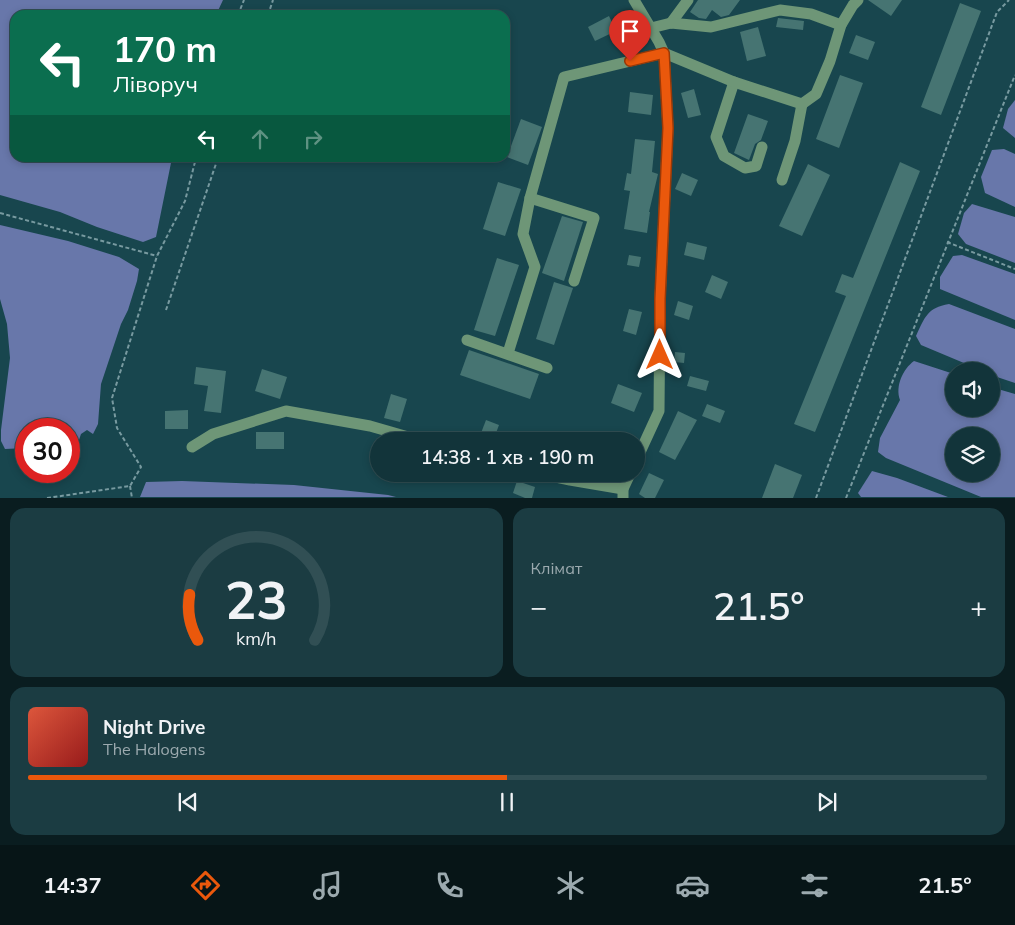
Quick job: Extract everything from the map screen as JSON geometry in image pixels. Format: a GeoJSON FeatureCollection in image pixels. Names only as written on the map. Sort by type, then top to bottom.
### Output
{"type":"FeatureCollection","features":[{"type":"Feature","properties":{"kind":"street"},"geometry":{"type":"LineString","coordinates":[[634,0],[664,53],[668,128],[660,299],[659,410],[645,441]]}},
{"type":"Feature","properties":{"kind":"street"},"geometry":{"type":"LineString","coordinates":[[671,23],[688,0]]}},
{"type":"Feature","properties":{"kind":"street"},"geometry":{"type":"LineString","coordinates":[[782,180],[795,141],[802,104],[816,94],[830,61],[841,25],[858,0]]}},
{"type":"Feature","properties":{"kind":"street"},"geometry":{"type":"LineString","coordinates":[[651,28],[671,23],[711,27],[780,10],[811,14],[841,25]]}},
{"type":"Feature","properties":{"kind":"street"},"geometry":{"type":"LineString","coordinates":[[508,354],[535,267],[523,234],[530,198],[564,78],[664,53],[734,82],[802,104]]}},
{"type":"Feature","properties":{"kind":"street"},"geometry":{"type":"LineString","coordinates":[[734,82],[716,137],[724,156],[745,168],[756,166],[762,147]]}},
{"type":"Feature","properties":{"kind":"street"},"geometry":{"type":"LineString","coordinates":[[530,198],[594,218],[574,281]]}},
{"type":"Feature","properties":{"kind":"street"},"geometry":{"type":"LineString","coordinates":[[467,340],[547,368]]}},
{"type":"Feature","properties":{"kind":"street"},"geometry":{"type":"LineString","coordinates":[[192,447],[214,434],[286,411],[370,426],[391,432]]}},
{"type":"Feature","properties":{"kind":"street"},"geometry":{"type":"LineString","coordinates":[[578,482],[623,493]]}},
{"type":"Feature","properties":{"kind":"path"},"geometry":{"type":"LineString","coordinates":[[816,498],[997,12],[1008,0]]}},
{"type":"Feature","properties":{"kind":"path"},"geometry":{"type":"LineString","coordinates":[[846,498],[1015,75]]}},
{"type":"Feature","properties":{"kind":"path"},"geometry":{"type":"LineString","coordinates":[[132,498],[130,486],[141,467],[117,428],[112,398],[158,256],[184,201],[195,162]]}},
{"type":"Feature","properties":{"kind":"path"},"geometry":{"type":"LineString","coordinates":[[166,310],[217,162]]}},
{"type":"Feature","properties":{"kind":"path"},"geometry":{"type":"LineString","coordinates":[[0,213],[158,256]]}},
{"type":"Feature","properties":{"kind":"path"},"geometry":{"type":"LineString","coordinates":[[947,242],[1015,269]]}},
{"type":"Feature","properties":{"kind":"path"},"geometry":{"type":"LineString","coordinates":[[47,498],[130,486]]}},
{"type":"Feature","properties":{"kind":"water"},"geometry":{"type":"Polygon","coordinates":[[[0,0],[223,0],[218,10],[10,10],[10,162],[171,162],[156,237],[143,242],[97,227],[60,212],[0,195],[0,0]]]}},
{"type":"Feature","properties":{"kind":"water"},"geometry":{"type":"Polygon","coordinates":[[[1015,100],[1015,138],[1003,128],[1008,109],[1015,100]]]}},
{"type":"Feature","properties":{"kind":"water"},"geometry":{"type":"Polygon","coordinates":[[[1004,149],[1015,154],[1015,207],[985,193],[981,177],[992,150],[1004,149]]]}},
{"type":"Feature","properties":{"kind":"water"},"geometry":{"type":"Polygon","coordinates":[[[972,204],[1015,217],[1015,263],[966,244],[958,234],[964,213],[972,204]]]}},
{"type":"Feature","properties":{"kind":"water"},"geometry":{"type":"Polygon","coordinates":[[[0,225],[68,241],[119,257],[139,269],[128,310],[121,324],[101,384],[98,424],[93,434],[87,430],[80,437],[80,418],[15,418],[15,449],[5,449],[1,441],[1,430],[10,358],[7,324],[0,299],[0,225]]]}},
{"type":"Feature","properties":{"kind":"water"},"geometry":{"type":"Polygon","coordinates":[[[962,255],[1015,274],[1015,320],[940,289],[940,277],[953,256],[962,255]]]}},
{"type":"Feature","properties":{"kind":"water"},"geometry":{"type":"Polygon","coordinates":[[[949,304],[1015,329],[1015,383],[1000,378],[1000,362],[962,362],[921,345],[916,336],[925,319],[931,311],[949,304]]]}},
{"type":"Feature","properties":{"kind":"water"},"geometry":{"type":"Polygon","coordinates":[[[914,361],[945,371],[945,417],[1000,417],[1000,390],[1015,394],[1015,497],[981,497],[886,458],[878,452],[880,438],[900,400],[899,384],[906,368],[914,361]]]}},
{"type":"Feature","properties":{"kind":"water"},"geometry":{"type":"Polygon","coordinates":[[[872,471],[948,497],[861,497],[858,493],[872,471]]]}},
{"type":"Feature","properties":{"kind":"water"},"geometry":{"type":"Polygon","coordinates":[[[182,481],[294,485],[396,497],[140,497],[146,482],[182,481]]]}},
{"type":"Feature","properties":{"kind":"building"},"geometry":{"type":"Polygon","coordinates":[[[698,0],[740,0],[729,15],[721,17],[712,10],[706,19],[699,18],[690,12],[698,0]]]}},
{"type":"Feature","properties":{"kind":"building"},"geometry":{"type":"Polygon","coordinates":[[[868,0],[902,0],[891,16],[868,0]]]}},
{"type":"Feature","properties":{"kind":"building"},"geometry":{"type":"Polygon","coordinates":[[[960,3],[981,11],[941,115],[921,107],[960,3]]]}},
{"type":"Feature","properties":{"kind":"building"},"geometry":{"type":"Polygon","coordinates":[[[609,16],[616,31],[595,41],[588,27],[609,16]]]}},
{"type":"Feature","properties":{"kind":"building"},"geometry":{"type":"Polygon","coordinates":[[[778,18],[804,21],[803,30],[776,27],[778,18]]]}},
{"type":"Feature","properties":{"kind":"building"},"geometry":{"type":"Polygon","coordinates":[[[758,27],[766,56],[747,61],[740,32],[758,27]]]}},
{"type":"Feature","properties":{"kind":"building"},"geometry":{"type":"Polygon","coordinates":[[[856,35],[875,42],[868,60],[849,53],[856,35]]]}},
{"type":"Feature","properties":{"kind":"building"},"geometry":{"type":"Polygon","coordinates":[[[840,75],[863,83],[839,148],[816,139],[840,75]]]}},
{"type":"Feature","properties":{"kind":"building"},"geometry":{"type":"Polygon","coordinates":[[[694,89],[701,115],[688,118],[681,93],[694,89]]]}},
{"type":"Feature","properties":{"kind":"building"},"geometry":{"type":"Polygon","coordinates":[[[630,92],[653,95],[651,115],[628,112],[630,92]]]}},
{"type":"Feature","properties":{"kind":"building"},"geometry":{"type":"Polygon","coordinates":[[[748,114],[768,121],[761,140],[755,144],[749,160],[734,153],[748,114]]]}},
{"type":"Feature","properties":{"kind":"building"},"geometry":{"type":"Polygon","coordinates":[[[521,119],[542,127],[528,165],[510,158],[510,149],[521,119]]]}},
{"type":"Feature","properties":{"kind":"building"},"geometry":{"type":"Polygon","coordinates":[[[635,139],[655,141],[652,172],[658,174],[649,212],[647,233],[624,229],[630,191],[624,190],[627,173],[631,174],[635,139]]]}},
{"type":"Feature","properties":{"kind":"building"},"geometry":{"type":"Polygon","coordinates":[[[900,162],[920,171],[815,432],[794,424],[846,296],[835,292],[842,274],[853,278],[900,162]]]}},
{"type":"Feature","properties":{"kind":"building"},"geometry":{"type":"Polygon","coordinates":[[[808,164],[830,175],[802,236],[779,226],[808,164]]]}},
{"type":"Feature","properties":{"kind":"building"},"geometry":{"type":"Polygon","coordinates":[[[682,173],[698,180],[691,196],[675,189],[682,173]]]}},
{"type":"Feature","properties":{"kind":"building"},"geometry":{"type":"Polygon","coordinates":[[[498,182],[521,189],[505,236],[483,229],[498,182]]]}},
{"type":"Feature","properties":{"kind":"building"},"geometry":{"type":"Polygon","coordinates":[[[562,216],[583,222],[564,281],[542,273],[562,216]]]}},
{"type":"Feature","properties":{"kind":"building"},"geometry":{"type":"Polygon","coordinates":[[[687,242],[707,247],[704,260],[684,255],[687,242]]]}},
{"type":"Feature","properties":{"kind":"building"},"geometry":{"type":"Polygon","coordinates":[[[629,255],[641,257],[639,267],[627,265],[629,255]]]}},
{"type":"Feature","properties":{"kind":"building"},"geometry":{"type":"Polygon","coordinates":[[[497,258],[519,265],[495,336],[474,330],[497,258]]]}},
{"type":"Feature","properties":{"kind":"building"},"geometry":{"type":"Polygon","coordinates":[[[712,275],[728,282],[721,299],[705,292],[712,275]]]}},
{"type":"Feature","properties":{"kind":"building"},"geometry":{"type":"Polygon","coordinates":[[[554,282],[573,288],[554,345],[536,339],[554,282]]]}},
{"type":"Feature","properties":{"kind":"building"},"geometry":{"type":"Polygon","coordinates":[[[678,301],[693,306],[689,320],[674,315],[678,301]]]}},
{"type":"Feature","properties":{"kind":"building"},"geometry":{"type":"Polygon","coordinates":[[[629,309],[642,312],[636,335],[623,331],[629,309]]]}},
{"type":"Feature","properties":{"kind":"building"},"geometry":{"type":"Polygon","coordinates":[[[469,350],[539,374],[530,399],[460,375],[469,350]]]}},
{"type":"Feature","properties":{"kind":"building"},"geometry":{"type":"Polygon","coordinates":[[[675,352],[685,353],[684,363],[674,362],[675,352]]]}},
{"type":"Feature","properties":{"kind":"building"},"geometry":{"type":"Polygon","coordinates":[[[196,367],[226,371],[221,413],[204,411],[208,386],[194,384],[196,367]]]}},
{"type":"Feature","properties":{"kind":"building"},"geometry":{"type":"Polygon","coordinates":[[[262,369],[287,377],[280,399],[255,391],[262,369]]]}},
{"type":"Feature","properties":{"kind":"building"},"geometry":{"type":"Polygon","coordinates":[[[690,376],[709,381],[706,391],[687,386],[690,376]]]}},
{"type":"Feature","properties":{"kind":"building"},"geometry":{"type":"Polygon","coordinates":[[[618,384],[642,393],[634,412],[611,403],[618,384]]]}},
{"type":"Feature","properties":{"kind":"building"},"geometry":{"type":"Polygon","coordinates":[[[391,394],[407,399],[400,422],[384,418],[391,394]]]}},
{"type":"Feature","properties":{"kind":"building"},"geometry":{"type":"Polygon","coordinates":[[[707,404],[725,411],[720,423],[702,416],[707,404]]]}},
{"type":"Feature","properties":{"kind":"building"},"geometry":{"type":"Polygon","coordinates":[[[188,410],[188,429],[165,429],[165,411],[188,410]]]}},
{"type":"Feature","properties":{"kind":"building"},"geometry":{"type":"Polygon","coordinates":[[[678,411],[697,420],[675,460],[659,452],[678,411]]]}},
{"type":"Feature","properties":{"kind":"building"},"geometry":{"type":"Polygon","coordinates":[[[486,420],[499,425],[496,432],[481,432],[486,420]]]}},
{"type":"Feature","properties":{"kind":"building"},"geometry":{"type":"Polygon","coordinates":[[[256,432],[284,432],[284,449],[256,449],[256,432]]]}},
{"type":"Feature","properties":{"kind":"building"},"geometry":{"type":"Polygon","coordinates":[[[775,464],[802,475],[793,498],[762,498],[775,464]]]}},
{"type":"Feature","properties":{"kind":"building"},"geometry":{"type":"Polygon","coordinates":[[[649,473],[664,480],[655,498],[645,498],[639,494],[649,473]]]}},
{"type":"Feature","properties":{"kind":"building"},"geometry":{"type":"Polygon","coordinates":[[[517,482],[535,487],[532,498],[525,498],[513,493],[517,482]]]}},
{"type":"Feature","properties":{"kind":"route"},"geometry":{"type":"LineString","coordinates":[[630,61],[664,53],[668,128],[660,299],[660,355]]}}]}
